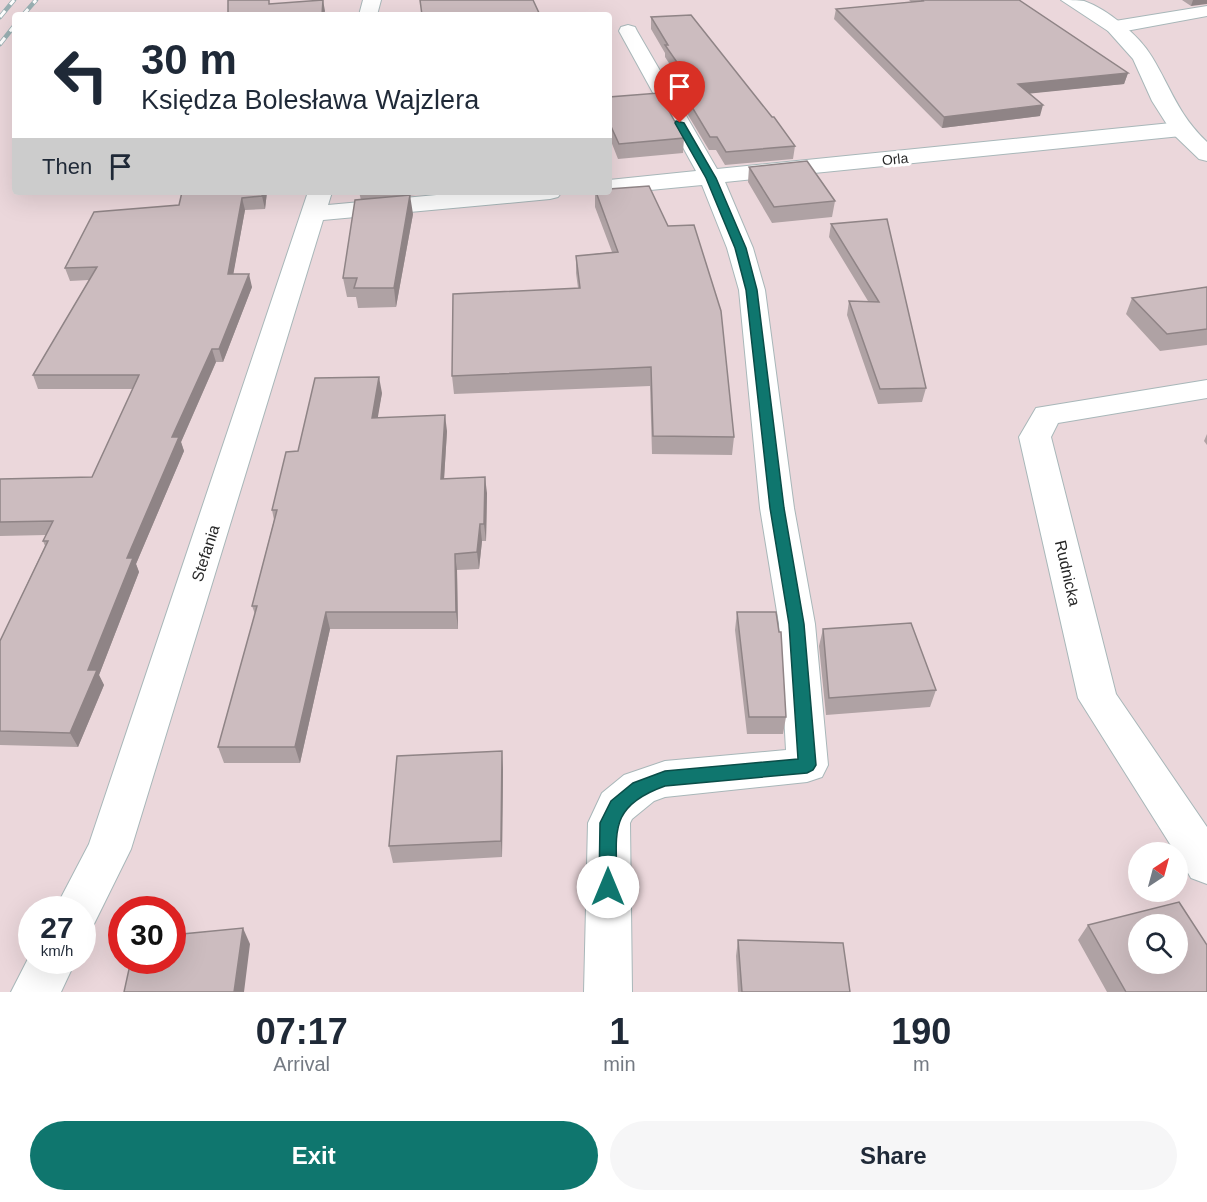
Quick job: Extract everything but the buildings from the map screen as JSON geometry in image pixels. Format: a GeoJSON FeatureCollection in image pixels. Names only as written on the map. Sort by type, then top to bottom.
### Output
{"type":"FeatureCollection","features":[{"type":"Feature","properties":{"kind":"street"},"geometry":{"type":"LineString","coordinates":[[1070,0],[1115,27],[1142,57],[1163,101],[1181,129],[1207,154]]}},
{"type":"Feature","properties":{"kind":"street"},"geometry":{"type":"LineString","coordinates":[[1115,27],[1207,11]]}},
{"type":"Feature","properties":{"kind":"street"},"geometry":{"type":"LineString","coordinates":[[608,992],[609,823],[617,806],[639,788],[665,779],[807,765],[797,624],[777,508],[755,307],[740,248],[711,178],[628,31]]}},
{"type":"Feature","properties":{"kind":"street","name":"Orla"},"geometry":{"type":"LineString","coordinates":[[612,187],[1181,129]]}},
{"type":"Feature","properties":{"kind":"street"},"geometry":{"type":"LineString","coordinates":[[317,202],[480,195]]}},
{"type":"Feature","properties":{"kind":"street","name":"Stefania"},"geometry":{"type":"LineString","coordinates":[[85,896],[109,849],[317,202]]}},
{"type":"Feature","properties":{"kind":"street","name":"Rudnicka"},"geometry":{"type":"LineString","coordinates":[[1207,389],[1047,415],[1035,437],[1098,698],[1207,864]]}},
{"type":"Feature","properties":{"kind":"street"},"geometry":{"type":"LineString","coordinates":[[35,992],[45,974]]}},
{"type":"Feature","properties":{"kind":"railway"},"geometry":{"type":"LineString","coordinates":[[0,17],[14,0]]}},
{"type":"Feature","properties":{"kind":"railway"},"geometry":{"type":"LineString","coordinates":[[26,12],[36,0]]}},
{"type":"Feature","properties":{"kind":"railway"},"geometry":{"type":"LineString","coordinates":[[0,44],[12,29]]}},
{"type":"Feature","properties":{"kind":"route"},"geometry":{"type":"LineString","coordinates":[[608,887],[609,823],[617,806],[639,788],[665,779],[807,765],[797,624],[777,508],[752,290],[740,248],[711,178],[680,123]]}}]}
